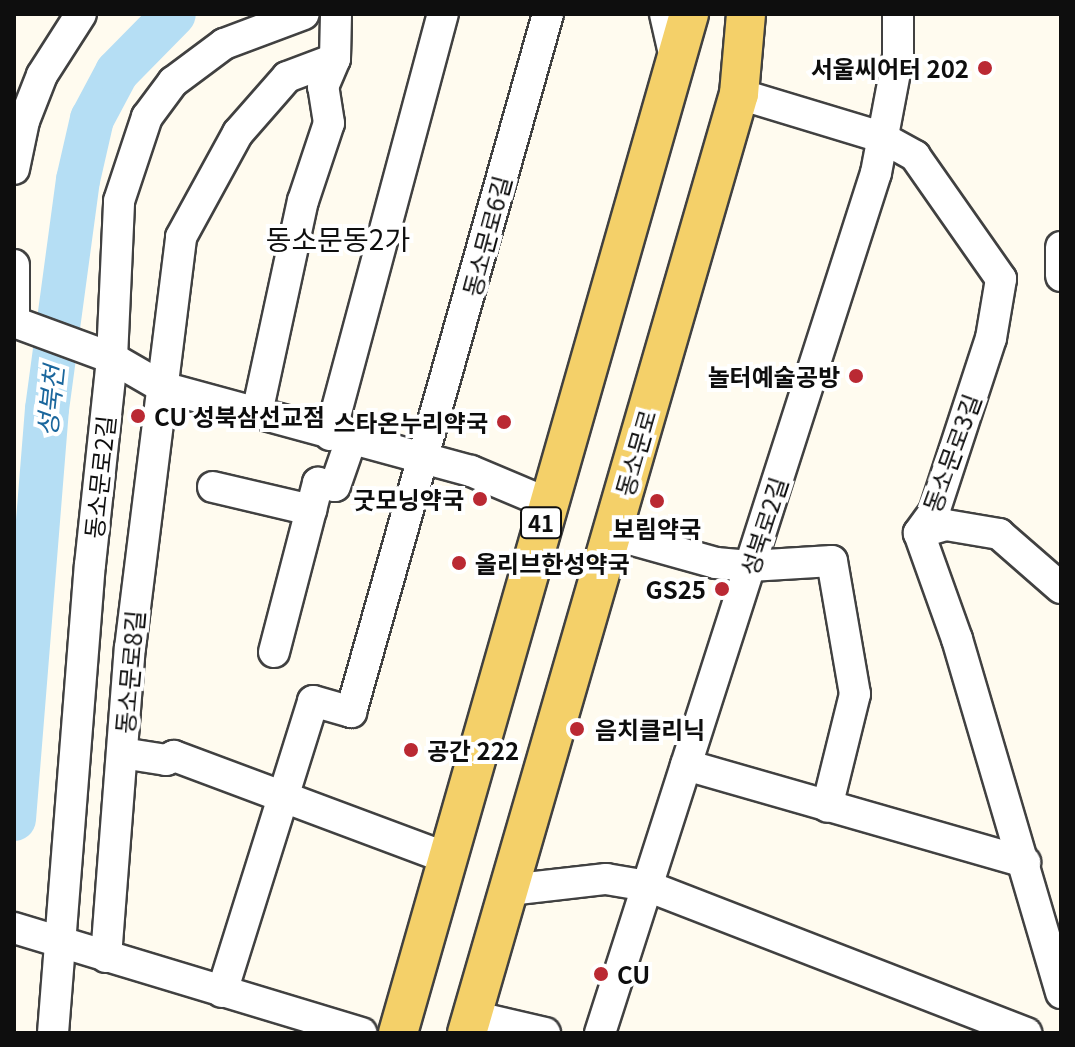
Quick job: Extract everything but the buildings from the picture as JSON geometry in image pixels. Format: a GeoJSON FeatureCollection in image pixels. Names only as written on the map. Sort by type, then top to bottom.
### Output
{"type":"FeatureCollection","features":[{"type":"Feature","properties":{"kind":"main road"},"geometry":{"type":"LineString","coordinates":[[672,14],[675,58]]}},
{"type":"Feature","properties":{"kind":"main road","name":"41"},"geometry":{"type":"LineString","coordinates":[[398,1033],[689,14]]}},
{"type":"Feature","properties":{"kind":"main road","name":"동소문로"},"geometry":{"type":"LineString","coordinates":[[470,1024],[739,94],[746,14]]}},
{"type":"Feature","properties":{"kind":"street"},"geometry":{"type":"LineString","coordinates":[[14,169],[24,121],[42,75],[81,14]]}},
{"type":"Feature","properties":{"kind":"street","name":"동소문로2길"},"geometry":{"type":"LineString","coordinates":[[53,1033],[119,201],[147,117],[173,82],[199,60],[250,30],[304,14]]}},
{"type":"Feature","properties":{"kind":"street"},"geometry":{"type":"LineString","coordinates":[[257,413],[303,201],[329,123],[323,87],[335,59],[336,14]]}},
{"type":"Feature","properties":{"kind":"street"},"geometry":{"type":"LineString","coordinates":[[274,652],[318,483],[335,486],[341,437],[443,14]]}},
{"type":"Feature","properties":{"kind":"street","name":"동소문로6길"},"geometry":{"type":"LineString","coordinates":[[284,794],[313,701],[351,712],[426,459],[548,14]]}},
{"type":"Feature","properties":{"kind":"street"},"geometry":{"type":"LineString","coordinates":[[665,14],[675,58]]}},
{"type":"Feature","properties":{"kind":"street","name":"성북로2길"},"geometry":{"type":"LineString","coordinates":[[600,1033],[876,173],[898,57],[898,14]]}},
{"type":"Feature","properties":{"kind":"street"},"geometry":{"type":"LineString","coordinates":[[162,387],[181,237],[238,133],[287,77],[335,59]]}},
{"type":"Feature","properties":{"kind":"street","name":"동소문로3길"},"geometry":{"type":"LineString","coordinates":[[739,94],[881,137],[915,156],[1001,279],[986,353],[934,512],[919,533],[1025,862],[1061,993]]}},
{"type":"Feature","properties":{"kind":"street"},"geometry":{"type":"LineString","coordinates":[[1061,247],[1061,276]]}},
{"type":"Feature","properties":{"kind":"street"},"geometry":{"type":"LineString","coordinates":[[14,265],[18,324],[105,355],[162,387],[471,471],[547,503]]}},
{"type":"Feature","properties":{"kind":"street","name":"동소문로8길"},"geometry":{"type":"LineString","coordinates":[[106,957],[122,753],[162,387]]}},
{"type":"Feature","properties":{"kind":"street"},"geometry":{"type":"LineString","coordinates":[[213,487],[311,510]]}},
{"type":"Feature","properties":{"kind":"street"},"geometry":{"type":"LineString","coordinates":[[919,533],[946,525],[999,534],[1057,580]]}},
{"type":"Feature","properties":{"kind":"street"},"geometry":{"type":"LineString","coordinates":[[612,534],[716,563],[750,566],[832,561],[855,694],[827,807]]}},
{"type":"Feature","properties":{"kind":"street"},"geometry":{"type":"LineString","coordinates":[[122,753],[166,760],[174,756],[284,794],[447,858]]}},
{"type":"Feature","properties":{"kind":"street"},"geometry":{"type":"LineString","coordinates":[[686,765],[1025,862]]}},
{"type":"Feature","properties":{"kind":"street"},"geometry":{"type":"LineString","coordinates":[[222,992],[284,794]]}},
{"type":"Feature","properties":{"kind":"street"},"geometry":{"type":"LineString","coordinates":[[509,890],[606,879],[647,886],[1026,1033]]}},
{"type":"Feature","properties":{"kind":"street"},"geometry":{"type":"LineString","coordinates":[[14,928],[362,1033]]}},
{"type":"Feature","properties":{"kind":"street"},"geometry":{"type":"LineString","coordinates":[[470,1024],[545,1033]]}},
{"type":"Feature","properties":{"kind":"waterway","name":"성북천"},"geometry":{"type":"LineString","coordinates":[[14,819],[47,409],[78,180],[92,119],[117,72],[174,14]]}},
{"type":"Feature","properties":{"kind":"place","name":"서울씨어터 202"},"geometry":{"type":"Point","coordinates":[985,68]}},
{"type":"Feature","properties":{"kind":"place","name":"놀터예술공방"},"geometry":{"type":"Point","coordinates":[856,376]}},
{"type":"Feature","properties":{"kind":"place","name":"CU 성북삼선교점"},"geometry":{"type":"Point","coordinates":[138,416]}},
{"type":"Feature","properties":{"kind":"place","name":"스타온누리약국"},"geometry":{"type":"Point","coordinates":[504,422]}},
{"type":"Feature","properties":{"kind":"place","name":"굿모닝약국"},"geometry":{"type":"Point","coordinates":[480,499]}},
{"type":"Feature","properties":{"kind":"place","name":"보림약국"},"geometry":{"type":"Point","coordinates":[657,501]}},
{"type":"Feature","properties":{"kind":"place","name":"올리브한성약국"},"geometry":{"type":"Point","coordinates":[459,563]}},
{"type":"Feature","properties":{"kind":"place","name":"GS25"},"geometry":{"type":"Point","coordinates":[722,589]}},
{"type":"Feature","properties":{"kind":"place","name":"음치클리닉"},"geometry":{"type":"Point","coordinates":[577,729]}},
{"type":"Feature","properties":{"kind":"place","name":"공간 222"},"geometry":{"type":"Point","coordinates":[411,750]}},
{"type":"Feature","properties":{"kind":"place","name":"CU"},"geometry":{"type":"Point","coordinates":[601,974]}},
{"type":"Feature","properties":{"kind":"district","name":"동소문동2가"},"geometry":{"type":"Point","coordinates":[338,238]}}]}
